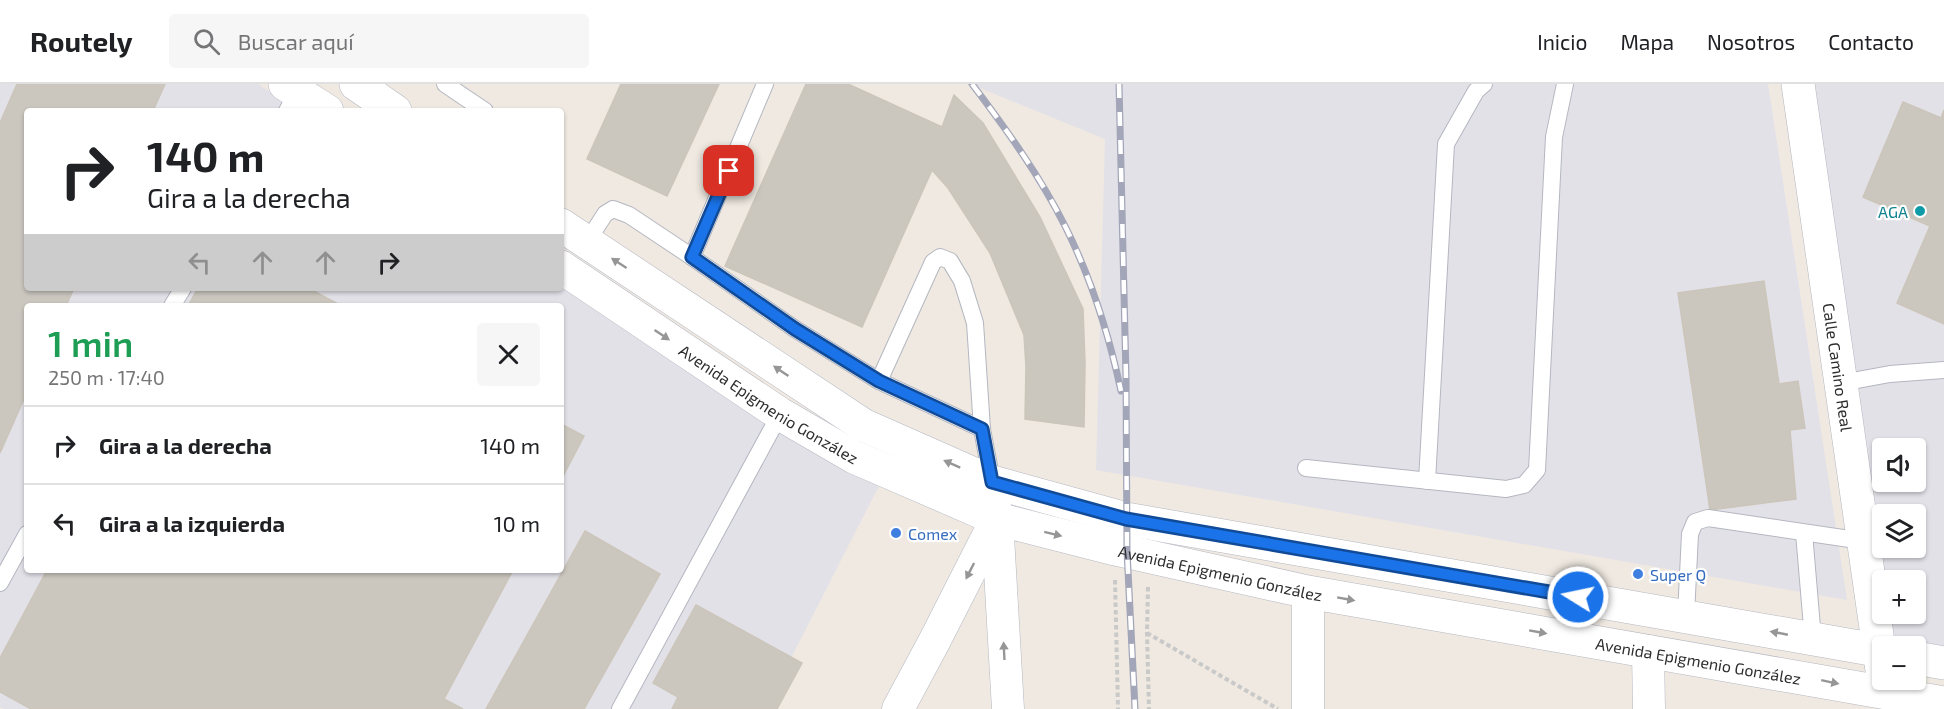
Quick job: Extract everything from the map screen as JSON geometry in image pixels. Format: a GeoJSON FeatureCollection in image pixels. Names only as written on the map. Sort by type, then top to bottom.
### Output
{"type":"FeatureCollection","features":[{"type":"Feature","properties":{"kind":"main road","name":"Calle Camino Real"},"geometry":{"type":"LineString","coordinates":[[1798,84],[1877,636]]}},
{"type":"Feature","properties":{"kind":"main road"},"geometry":{"type":"LineString","coordinates":[[364,86],[391,108]]}},
{"type":"Feature","properties":{"kind":"main road"},"geometry":{"type":"LineString","coordinates":[[290,96],[320,108]]}},
{"type":"Feature","properties":{"kind":"main road","name":"Avenida Epigmenio González"},"geometry":{"type":"LineString","coordinates":[[574,233],[863,425],[992,482],[1126,519],[1813,639],[1872,670]]}},
{"type":"Feature","properties":{"kind":"main road","name":"Avenida Epigmenio González"},"geometry":{"type":"LineString","coordinates":[[564,269],[780,414],[854,457],[997,519],[1115,549],[1308,592],[1648,651],[1872,675]]}},
{"type":"Feature","properties":{"kind":"main road"},"geometry":{"type":"LineString","coordinates":[[1926,660],[1944,663]]}},
{"type":"Feature","properties":{"kind":"main road","name":"Avenida Epigmenio González"},"geometry":{"type":"LineString","coordinates":[[1915,690],[1944,703]]}},
{"type":"Feature","properties":{"kind":"street"},"geometry":{"type":"LineString","coordinates":[[992,482],[997,519],[1008,709]]}},
{"type":"Feature","properties":{"kind":"street"},"geometry":{"type":"LineString","coordinates":[[897,709],[997,519]]}},
{"type":"Feature","properties":{"kind":"street"},"geometry":{"type":"LineString","coordinates":[[1308,592],[1308,709]]}},
{"type":"Feature","properties":{"kind":"street"},"geometry":{"type":"LineString","coordinates":[[1648,651],[1649,709]]}},
{"type":"Feature","properties":{"kind":"lane"},"geometry":{"type":"LineString","coordinates":[[446,84],[481,108]]}},
{"type":"Feature","properties":{"kind":"lane"},"geometry":{"type":"LineString","coordinates":[[692,257],[765,84]]}},
{"type":"Feature","properties":{"kind":"lane"},"geometry":{"type":"LineString","coordinates":[[1427,481],[1446,144],[1476,91],[1484,84]]}},
{"type":"Feature","properties":{"kind":"lane"},"geometry":{"type":"LineString","coordinates":[[1306,468],[1506,489],[1524,485],[1537,470],[1554,136],[1564,84]]}},
{"type":"Feature","properties":{"kind":"lane"},"geometry":{"type":"LineString","coordinates":[[574,233],[613,209],[629,215],[795,329],[879,381],[982,429]]}},
{"type":"Feature","properties":{"kind":"lane"},"geometry":{"type":"LineString","coordinates":[[879,381],[933,262],[940,257],[950,261],[962,281],[975,323],[982,429],[992,482]]}},
{"type":"Feature","properties":{"kind":"lane"},"geometry":{"type":"LineString","coordinates":[[1841,383],[1890,374],[1944,370]]}},
{"type":"Feature","properties":{"kind":"lane"},"geometry":{"type":"LineString","coordinates":[[620,709],[780,414]]}},
{"type":"Feature","properties":{"kind":"lane"},"geometry":{"type":"LineString","coordinates":[[1686,615],[1690,534],[1695,522],[1708,518],[1863,541]]}},
{"type":"Feature","properties":{"kind":"lane"},"geometry":{"type":"LineString","coordinates":[[1804,533],[1813,639]]}},
{"type":"Feature","properties":{"kind":"lane"},"geometry":{"type":"LineString","coordinates":[[0,583],[24,539]]}},
{"type":"Feature","properties":{"kind":"path"},"geometry":{"type":"LineString","coordinates":[[1115,549],[1118,709]]}},
{"type":"Feature","properties":{"kind":"path"},"geometry":{"type":"LineString","coordinates":[[1148,556],[1146,633],[1149,709]]}},
{"type":"Feature","properties":{"kind":"path"},"geometry":{"type":"LineString","coordinates":[[1146,633],[1278,709]]}},
{"type":"Feature","properties":{"kind":"shaded area"},"geometry":{"type":"Polygon","coordinates":[[[0,84],[258,84],[295,108],[24,108],[24,291],[564,291],[564,279],[884,476],[765,709],[4,709],[0,707],[0,84]]]}},
{"type":"Feature","properties":{"kind":"shaded area"},"geometry":{"type":"Polygon","coordinates":[[[970,84],[1768,84],[1847,600],[1096,470],[1105,139],[970,84]]]}},
{"type":"Feature","properties":{"kind":"shaded area"},"geometry":{"type":"Polygon","coordinates":[[[1798,84],[1944,84],[1944,663],[1926,652],[1926,636],[1881,636],[1879,624],[1926,624],[1926,570],[1872,570],[1872,579],[1798,84]]]}},
{"type":"Feature","properties":{"kind":"building"},"geometry":{"type":"Polygon","coordinates":[[[17,84],[165,84],[154,108],[24,108],[24,291],[73,291],[67,303],[24,303],[24,399],[0,453],[0,123],[17,84]]]}},
{"type":"Feature","properties":{"kind":"building"},"geometry":{"type":"Polygon","coordinates":[[[621,84],[719,84],[667,196],[587,159],[621,84]]]}},
{"type":"Feature","properties":{"kind":"building"},"geometry":{"type":"Polygon","coordinates":[[[806,84],[848,84],[942,127],[954,95],[983,123],[1040,217],[1083,309],[1084,427],[1025,419],[1024,335],[990,253],[948,188],[932,170],[862,327],[725,266],[806,84]]]}},
{"type":"Feature","properties":{"kind":"building","name":"AGA"},"geometry":{"type":"Polygon","coordinates":[[[1903,102],[1941,118],[1944,110],[1944,324],[1897,303],[1930,226],[1863,197],[1903,102]]]}},
{"type":"Feature","properties":{"kind":"building"},"geometry":{"type":"Polygon","coordinates":[[[1764,281],[1779,384],[1798,381],[1805,428],[1790,430],[1796,499],[1710,510],[1678,293],[1764,281]]]}},
{"type":"Feature","properties":{"kind":"building"},"geometry":{"type":"Polygon","coordinates":[[[196,291],[314,291],[336,303],[190,303],[196,291]]]}},
{"type":"Feature","properties":{"kind":"building"},"geometry":{"type":"Polygon","coordinates":[[[564,426],[584,436],[564,474],[564,426]]]}},
{"type":"Feature","properties":{"kind":"building"},"geometry":{"type":"Polygon","coordinates":[[[585,531],[660,574],[584,709],[486,709],[562,573],[564,573],[564,569],[585,531]]]}},
{"type":"Feature","properties":{"kind":"building"},"geometry":{"type":"Polygon","coordinates":[[[45,573],[511,573],[444,699],[463,709],[31,709],[0,692],[0,658],[45,573]]]}},
{"type":"Feature","properties":{"kind":"building"},"geometry":{"type":"Polygon","coordinates":[[[696,605],[802,663],[777,709],[672,709],[678,697],[653,683],[696,605]]]}},
{"type":"Feature","properties":{"kind":"railway"},"geometry":{"type":"LineString","coordinates":[[972,84],[1022,153],[1065,226],[1098,307],[1121,391]]}},
{"type":"Feature","properties":{"kind":"railway"},"geometry":{"type":"LineString","coordinates":[[1119,84],[1126,377],[1127,551],[1135,709]]}},
{"type":"Feature","properties":{"kind":"place","name":"AGA"},"geometry":{"type":"Point","coordinates":[1920,211]}},
{"type":"Feature","properties":{"kind":"place","name":"Comex"},"geometry":{"type":"Point","coordinates":[896,533]}},
{"type":"Feature","properties":{"kind":"place","name":"Super Q"},"geometry":{"type":"Point","coordinates":[1638,574]}},
{"type":"Feature","properties":{"kind":"route"},"geometry":{"type":"LineString","coordinates":[[729,171],[692,257],[795,329],[879,381],[982,429],[992,482],[1126,519],[1578,597]]}}]}
